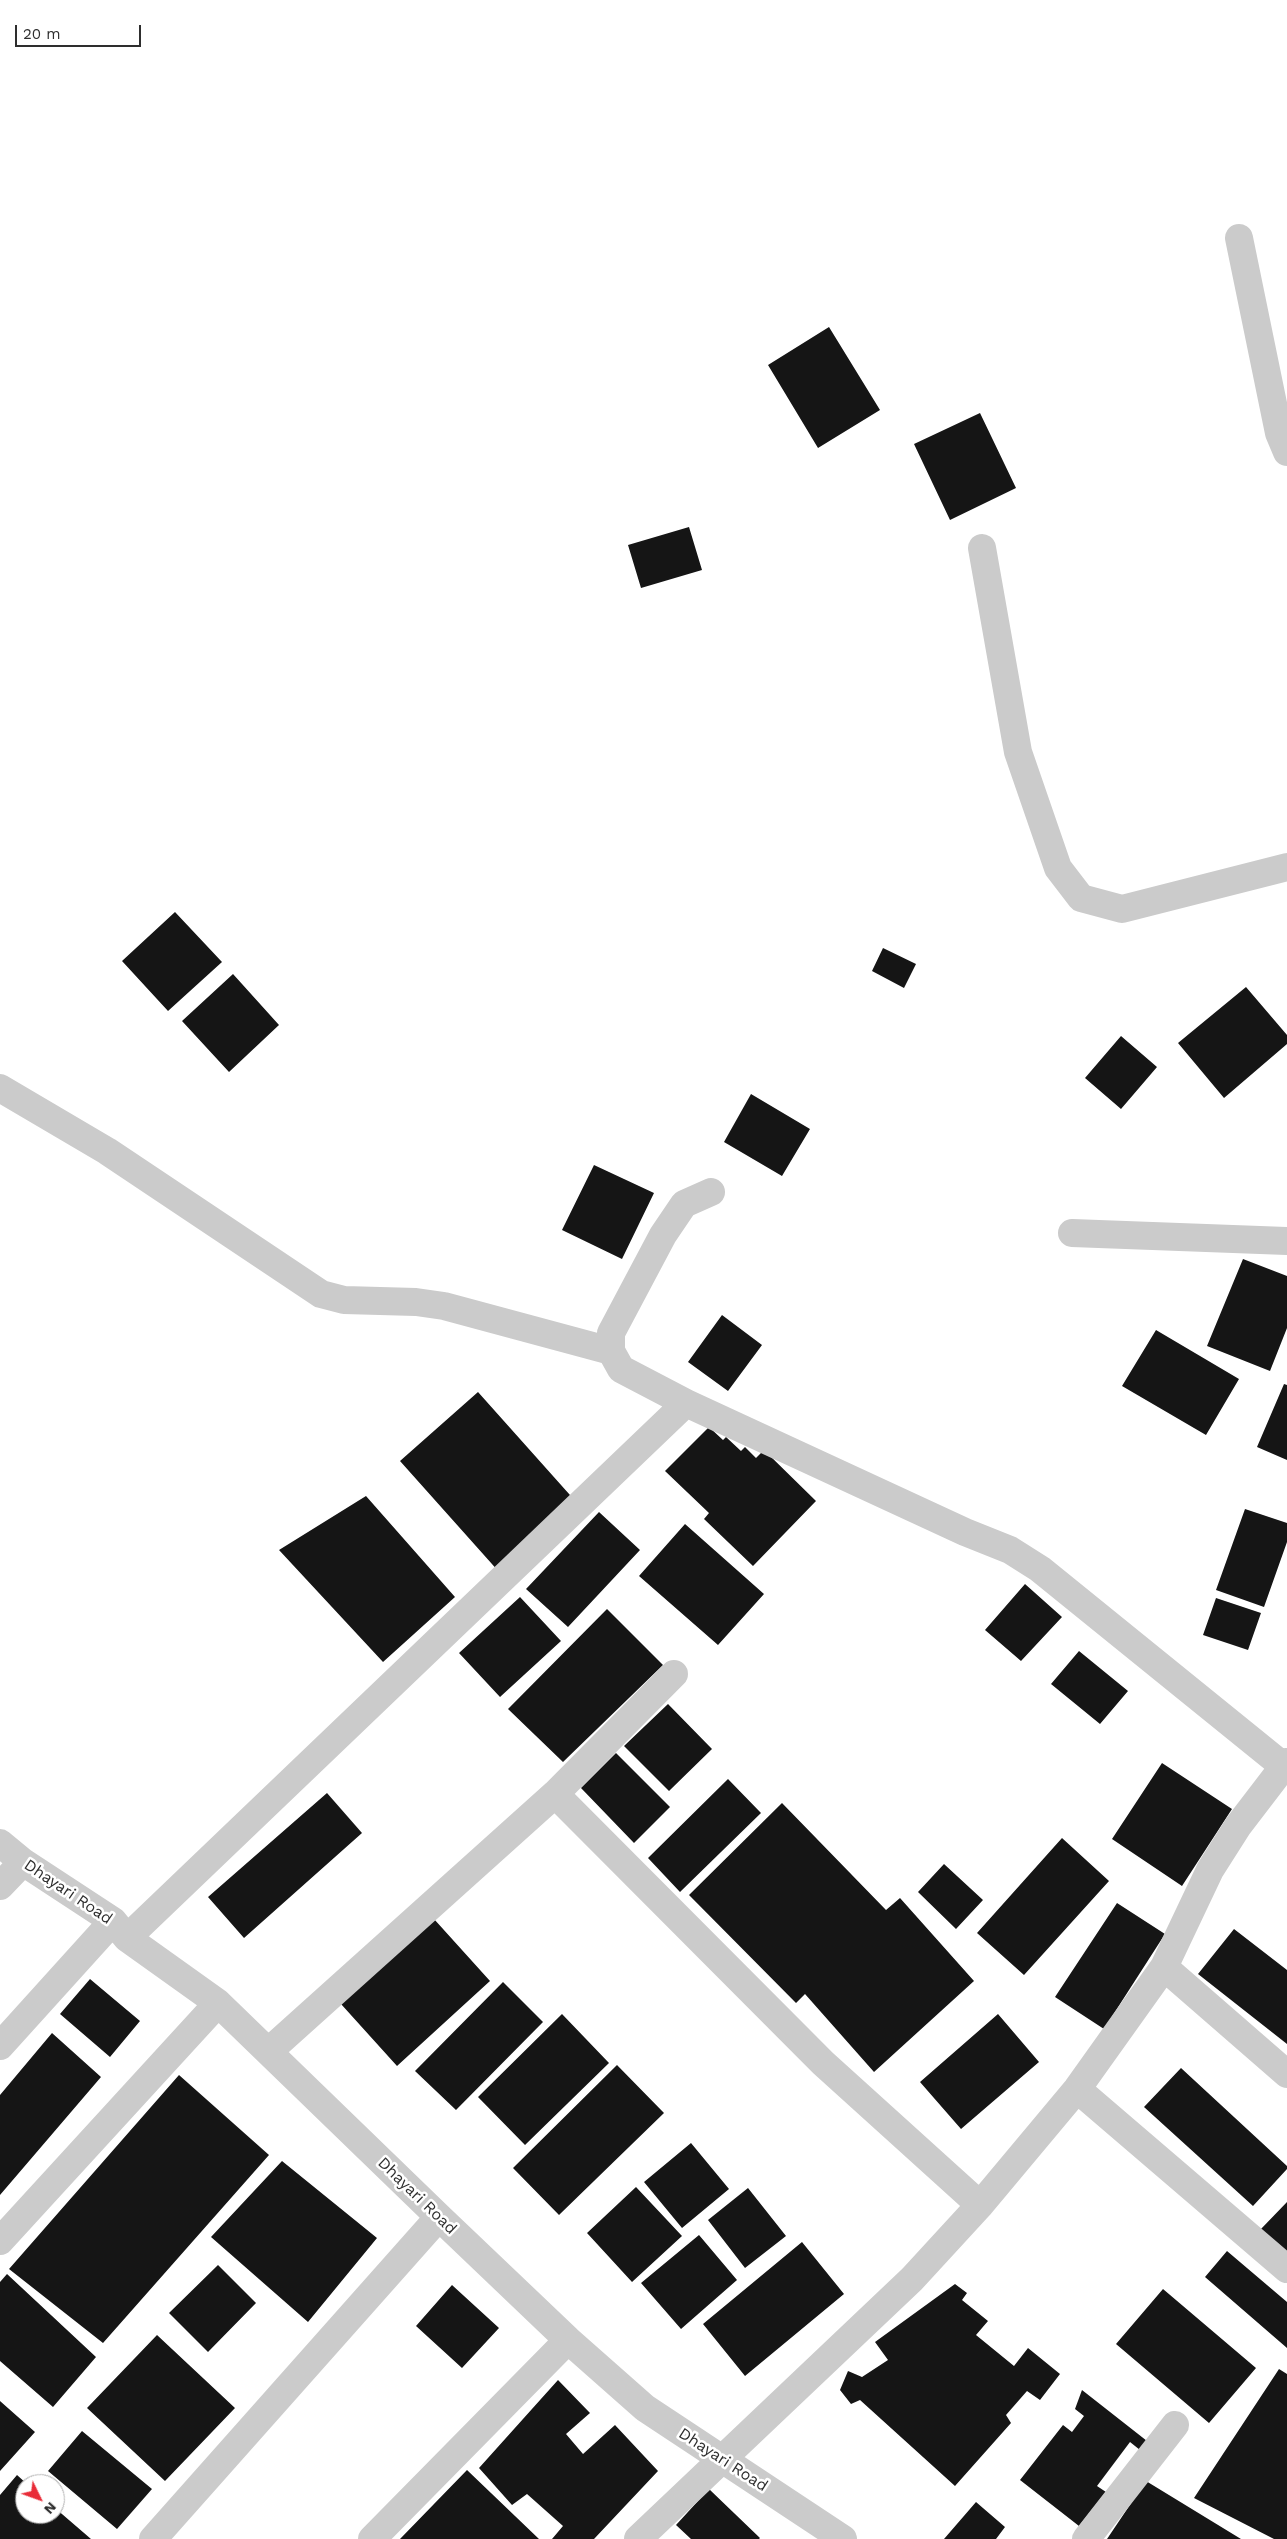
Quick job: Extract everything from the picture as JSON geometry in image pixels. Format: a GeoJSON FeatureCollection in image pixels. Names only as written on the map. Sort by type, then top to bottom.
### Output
{"type":"FeatureCollection","features":[{"type":"Feature","properties":{"kind":"street"},"geometry":{"type":"LineString","coordinates":[[1240,238],[1278,433],[1287,452]]}},
{"type":"Feature","properties":{"kind":"street"},"geometry":{"type":"LineString","coordinates":[[982,548],[1018,752],[1058,868],[1081,898],[1122,909],[1287,867]]}},
{"type":"Feature","properties":{"kind":"street"},"geometry":{"type":"LineString","coordinates":[[0,1088],[107,1151],[321,1294],[344,1300],[416,1302],[444,1306],[611,1352]]}},
{"type":"Feature","properties":{"kind":"street"},"geometry":{"type":"LineString","coordinates":[[638,2539],[912,2279],[980,2205],[1077,2089],[1164,1967],[1210,1870],[1238,1826],[1285,1765],[1040,1569],[1010,1550],[965,1532],[686,1403],[621,1369],[611,1352],[611,1333],[662,1235],[684,1204],[711,1192]]}},
{"type":"Feature","properties":{"kind":"street"},"geometry":{"type":"LineString","coordinates":[[1072,1233],[1287,1241]]}},
{"type":"Feature","properties":{"kind":"street"},"geometry":{"type":"LineString","coordinates":[[0,2046],[120,1929],[686,1403]]}},
{"type":"Feature","properties":{"kind":"street"},"geometry":{"type":"LineString","coordinates":[[269,2051],[556,1794],[674,1674]]}},
{"type":"Feature","properties":{"kind":"street"},"geometry":{"type":"LineString","coordinates":[[556,1794],[823,2062],[980,2205]]}},
{"type":"Feature","properties":{"kind":"street","name":"Dhayari Road"},"geometry":{"type":"LineString","coordinates":[[0,1843],[23,1862],[120,1929],[218,2003],[439,2218],[568,2340],[645,2408],[843,2539]]}},
{"type":"Feature","properties":{"kind":"street"},"geometry":{"type":"LineString","coordinates":[[0,1886],[23,1862]]}},
{"type":"Feature","properties":{"kind":"street"},"geometry":{"type":"LineString","coordinates":[[1164,1967],[1287,2074]]}},
{"type":"Feature","properties":{"kind":"street"},"geometry":{"type":"LineString","coordinates":[[0,2241],[218,2003]]}},
{"type":"Feature","properties":{"kind":"street"},"geometry":{"type":"LineString","coordinates":[[1077,2089],[1287,2269]]}},
{"type":"Feature","properties":{"kind":"street"},"geometry":{"type":"LineString","coordinates":[[153,2539],[439,2218]]}},
{"type":"Feature","properties":{"kind":"street"},"geometry":{"type":"LineString","coordinates":[[372,2539],[568,2340]]}},
{"type":"Feature","properties":{"kind":"street"},"geometry":{"type":"LineString","coordinates":[[1086,2539],[1175,2425]]}},
{"type":"Feature","properties":{"kind":"building"},"geometry":{"type":"Polygon","coordinates":[[[829,327],[880,410],[818,448],[768,365],[829,327]]]}},
{"type":"Feature","properties":{"kind":"building"},"geometry":{"type":"Polygon","coordinates":[[[980,413],[1016,488],[950,520],[914,444],[980,413]]]}},
{"type":"Feature","properties":{"kind":"building"},"geometry":{"type":"Polygon","coordinates":[[[689,527],[702,570],[641,588],[628,545],[689,527]]]}},
{"type":"Feature","properties":{"kind":"building"},"geometry":{"type":"Polygon","coordinates":[[[175,912],[222,962],[168,1011],[122,961],[175,912]]]}},
{"type":"Feature","properties":{"kind":"building"},"geometry":{"type":"Polygon","coordinates":[[[883,948],[916,964],[904,988],[872,971],[883,948]]]}},
{"type":"Feature","properties":{"kind":"building"},"geometry":{"type":"Polygon","coordinates":[[[233,974],[279,1025],[229,1072],[182,1021],[233,974]]]}},
{"type":"Feature","properties":{"kind":"building"},"geometry":{"type":"Polygon","coordinates":[[[1246,987],[1287,1035],[1287,1044],[1224,1098],[1178,1043],[1246,987]]]}},
{"type":"Feature","properties":{"kind":"building"},"geometry":{"type":"Polygon","coordinates":[[[1121,1036],[1157,1067],[1121,1109],[1085,1078],[1121,1036]]]}},
{"type":"Feature","properties":{"kind":"building"},"geometry":{"type":"Polygon","coordinates":[[[751,1094],[810,1129],[782,1176],[724,1142],[751,1094]]]}},
{"type":"Feature","properties":{"kind":"building"},"geometry":{"type":"Polygon","coordinates":[[[594,1165],[654,1193],[622,1259],[562,1230],[594,1165]]]}},
{"type":"Feature","properties":{"kind":"building"},"geometry":{"type":"Polygon","coordinates":[[[1243,1259],[1287,1276],[1287,1328],[1270,1371],[1207,1346],[1243,1259]]]}},
{"type":"Feature","properties":{"kind":"building"},"geometry":{"type":"Polygon","coordinates":[[[722,1315],[762,1345],[728,1391],[688,1362],[722,1315]]]}},
{"type":"Feature","properties":{"kind":"building"},"geometry":{"type":"Polygon","coordinates":[[[1156,1330],[1239,1379],[1206,1435],[1122,1386],[1156,1330]]]}},
{"type":"Feature","properties":{"kind":"building"},"geometry":{"type":"Polygon","coordinates":[[[1284,1384],[1287,1385],[1287,1460],[1257,1447],[1284,1384]]]}},
{"type":"Feature","properties":{"kind":"building"},"geometry":{"type":"Polygon","coordinates":[[[478,1392],[578,1504],[500,1573],[400,1461],[478,1392]]]}},
{"type":"Feature","properties":{"kind":"building"},"geometry":{"type":"Polygon","coordinates":[[[709,1427],[723,1440],[726,1437],[741,1451],[745,1447],[756,1458],[764,1450],[816,1501],[753,1566],[704,1519],[709,1513],[665,1471],[709,1427]]]}},
{"type":"Feature","properties":{"kind":"building"},"geometry":{"type":"Polygon","coordinates":[[[366,1496],[455,1597],[383,1662],[279,1550],[366,1496]]]}},
{"type":"Feature","properties":{"kind":"building"},"geometry":{"type":"Polygon","coordinates":[[[1245,1509],[1287,1523],[1287,1542],[1264,1607],[1216,1590],[1245,1509]]]}},
{"type":"Feature","properties":{"kind":"building"},"geometry":{"type":"Polygon","coordinates":[[[599,1512],[640,1550],[568,1627],[526,1589],[599,1512]]]}},
{"type":"Feature","properties":{"kind":"building"},"geometry":{"type":"Polygon","coordinates":[[[685,1524],[764,1594],[718,1645],[639,1576],[685,1524]]]}},
{"type":"Feature","properties":{"kind":"building"},"geometry":{"type":"Polygon","coordinates":[[[1025,1584],[1062,1617],[1021,1661],[985,1630],[1025,1584]]]}},
{"type":"Feature","properties":{"kind":"building"},"geometry":{"type":"Polygon","coordinates":[[[520,1597],[561,1641],[500,1697],[459,1653],[520,1597]]]}},
{"type":"Feature","properties":{"kind":"building"},"geometry":{"type":"Polygon","coordinates":[[[1216,1598],[1261,1613],[1248,1650],[1203,1635],[1216,1598]]]}},
{"type":"Feature","properties":{"kind":"building"},"geometry":{"type":"Polygon","coordinates":[[[607,1609],[663,1665],[563,1762],[508,1709],[607,1609]]]}},
{"type":"Feature","properties":{"kind":"building"},"geometry":{"type":"Polygon","coordinates":[[[1079,1651],[1128,1691],[1100,1724],[1051,1684],[1079,1651]]]}},
{"type":"Feature","properties":{"kind":"building"},"geometry":{"type":"Polygon","coordinates":[[[668,1704],[712,1749],[669,1791],[624,1746],[668,1704]]]}},
{"type":"Feature","properties":{"kind":"building"},"geometry":{"type":"Polygon","coordinates":[[[616,1753],[670,1807],[634,1843],[581,1788],[616,1753]]]}},
{"type":"Feature","properties":{"kind":"building"},"geometry":{"type":"Polygon","coordinates":[[[1162,1763],[1232,1809],[1182,1886],[1112,1839],[1162,1763]]]}},
{"type":"Feature","properties":{"kind":"building"},"geometry":{"type":"Polygon","coordinates":[[[728,1779],[761,1813],[680,1892],[648,1858],[728,1779]]]}},
{"type":"Feature","properties":{"kind":"building"},"geometry":{"type":"Polygon","coordinates":[[[327,1793],[362,1833],[244,1938],[208,1897],[327,1793]]]}},
{"type":"Feature","properties":{"kind":"building"},"geometry":{"type":"Polygon","coordinates":[[[782,1803],[886,1910],[900,1898],[974,1981],[874,2072],[805,1994],[796,2003],[689,1895],[782,1803]]]}},
{"type":"Feature","properties":{"kind":"building"},"geometry":{"type":"Polygon","coordinates":[[[1062,1838],[1109,1881],[1024,1975],[977,1933],[1062,1838]]]}},
{"type":"Feature","properties":{"kind":"building"},"geometry":{"type":"Polygon","coordinates":[[[944,1864],[983,1900],[956,1929],[918,1892],[944,1864]]]}},
{"type":"Feature","properties":{"kind":"building"},"geometry":{"type":"Polygon","coordinates":[[[1117,1903],[1165,1934],[1104,2029],[1055,1997],[1117,1903]]]}},
{"type":"Feature","properties":{"kind":"building"},"geometry":{"type":"Polygon","coordinates":[[[434,1919],[490,1981],[397,2066],[341,2004],[434,1919]]]}},
{"type":"Feature","properties":{"kind":"building"},"geometry":{"type":"Polygon","coordinates":[[[1234,1929],[1287,1970],[1287,2044],[1198,1974],[1234,1929]]]}},
{"type":"Feature","properties":{"kind":"building"},"geometry":{"type":"Polygon","coordinates":[[[90,1979],[140,2021],[110,2057],[60,2014],[90,1979]]]}},
{"type":"Feature","properties":{"kind":"building"},"geometry":{"type":"Polygon","coordinates":[[[503,1982],[543,2022],[456,2110],[415,2071],[503,1982]]]}},
{"type":"Feature","properties":{"kind":"building"},"geometry":{"type":"Polygon","coordinates":[[[562,2014],[609,2063],[525,2145],[478,2097],[562,2014]]]}},
{"type":"Feature","properties":{"kind":"building"},"geometry":{"type":"Polygon","coordinates":[[[998,2014],[1039,2062],[961,2129],[920,2082],[998,2014]]]}},
{"type":"Feature","properties":{"kind":"building"},"geometry":{"type":"Polygon","coordinates":[[[52,2033],[101,2077],[0,2195],[0,2095],[52,2033]]]}},
{"type":"Feature","properties":{"kind":"building"},"geometry":{"type":"Polygon","coordinates":[[[617,2065],[664,2113],[559,2215],[513,2168],[617,2065]]]}},
{"type":"Feature","properties":{"kind":"building"},"geometry":{"type":"Polygon","coordinates":[[[1181,2068],[1287,2166],[1287,2169],[1253,2206],[1144,2107],[1181,2068]]]}},
{"type":"Feature","properties":{"kind":"building"},"geometry":{"type":"Polygon","coordinates":[[[179,2075],[269,2155],[103,2343],[9,2269],[179,2075]]]}},
{"type":"Feature","properties":{"kind":"building"},"geometry":{"type":"Polygon","coordinates":[[[691,2143],[729,2189],[682,2228],[644,2182],[691,2143]]]}},
{"type":"Feature","properties":{"kind":"building"},"geometry":{"type":"Polygon","coordinates":[[[282,2161],[377,2238],[308,2322],[211,2237],[282,2161]]]}},
{"type":"Feature","properties":{"kind":"building"},"geometry":{"type":"Polygon","coordinates":[[[636,2187],[682,2236],[632,2282],[587,2233],[636,2187]]]}},
{"type":"Feature","properties":{"kind":"building"},"geometry":{"type":"Polygon","coordinates":[[[748,2188],[786,2236],[745,2268],[708,2220],[748,2188]]]}},
{"type":"Feature","properties":{"kind":"building"},"geometry":{"type":"Polygon","coordinates":[[[1287,2202],[1287,2252],[1260,2230],[1287,2202]]]}},
{"type":"Feature","properties":{"kind":"building"},"geometry":{"type":"Polygon","coordinates":[[[699,2235],[737,2280],[681,2329],[641,2283],[699,2235]]]}},
{"type":"Feature","properties":{"kind":"building"},"geometry":{"type":"Polygon","coordinates":[[[802,2242],[844,2294],[745,2376],[703,2324],[802,2242]]]}},
{"type":"Feature","properties":{"kind":"building"},"geometry":{"type":"Polygon","coordinates":[[[1227,2251],[1287,2302],[1287,2348],[1205,2277],[1227,2251]]]}},
{"type":"Feature","properties":{"kind":"building"},"geometry":{"type":"Polygon","coordinates":[[[218,2265],[256,2303],[208,2352],[169,2313],[218,2265]]]}},
{"type":"Feature","properties":{"kind":"building"},"geometry":{"type":"Polygon","coordinates":[[[7,2274],[96,2357],[53,2407],[0,2361],[0,2282],[7,2274]]]}},
{"type":"Feature","properties":{"kind":"building"},"geometry":{"type":"Polygon","coordinates":[[[955,2284],[967,2293],[962,2300],[988,2321],[976,2335],[1014,2366],[1028,2348],[1060,2374],[1040,2400],[1027,2391],[1006,2415],[1011,2423],[955,2486],[860,2400],[851,2404],[840,2390],[848,2371],[862,2377],[888,2360],[875,2342],[955,2284]]]}},
{"type":"Feature","properties":{"kind":"building"},"geometry":{"type":"Polygon","coordinates":[[[452,2285],[499,2328],[462,2368],[416,2326],[452,2285]]]}},
{"type":"Feature","properties":{"kind":"building"},"geometry":{"type":"Polygon","coordinates":[[[1163,2289],[1256,2368],[1209,2423],[1116,2344],[1163,2289]]]}},
{"type":"Feature","properties":{"kind":"building"},"geometry":{"type":"Polygon","coordinates":[[[157,2335],[235,2408],[165,2481],[87,2408],[157,2335]]]}},
{"type":"Feature","properties":{"kind":"building"},"geometry":{"type":"Polygon","coordinates":[[[1279,2369],[1287,2374],[1287,2539],[1274,2539],[1194,2498],[1279,2369]]]}},
{"type":"Feature","properties":{"kind":"building"},"geometry":{"type":"Polygon","coordinates":[[[558,2380],[590,2413],[566,2434],[583,2454],[615,2425],[658,2471],[594,2539],[552,2539],[563,2526],[527,2494],[512,2505],[479,2468],[558,2380]]]}},
{"type":"Feature","properties":{"kind":"building"},"geometry":{"type":"Polygon","coordinates":[[[1082,2390],[1147,2441],[1140,2450],[1130,2442],[1097,2486],[1106,2492],[1079,2526],[1020,2480],[1063,2425],[1072,2432],[1084,2416],[1075,2409],[1082,2390]]]}},
{"type":"Feature","properties":{"kind":"building"},"geometry":{"type":"Polygon","coordinates":[[[0,2401],[35,2432],[0,2471],[0,2401]]]}},
{"type":"Feature","properties":{"kind":"building"},"geometry":{"type":"Polygon","coordinates":[[[82,2431],[152,2489],[117,2529],[65,2485],[65,2474],[52,2474],[48,2471],[82,2431]]]}},
{"type":"Feature","properties":{"kind":"building"},"geometry":{"type":"Polygon","coordinates":[[[467,2470],[539,2539],[400,2539],[467,2470]]]}},
{"type":"Feature","properties":{"kind":"building"},"geometry":{"type":"Polygon","coordinates":[[[15,2477],[15,2524],[65,2524],[65,2517],[91,2539],[0,2539],[0,2495],[15,2477]]]}},
{"type":"Feature","properties":{"kind":"building"},"geometry":{"type":"Polygon","coordinates":[[[1146,2481],[1241,2539],[1107,2539],[1146,2481]]]}},
{"type":"Feature","properties":{"kind":"building"},"geometry":{"type":"Polygon","coordinates":[[[709,2489],[760,2538],[691,2539],[676,2525],[709,2489]]]}},
{"type":"Feature","properties":{"kind":"building"},"geometry":{"type":"Polygon","coordinates":[[[976,2502],[1005,2527],[996,2539],[944,2539],[976,2502]]]}}]}
